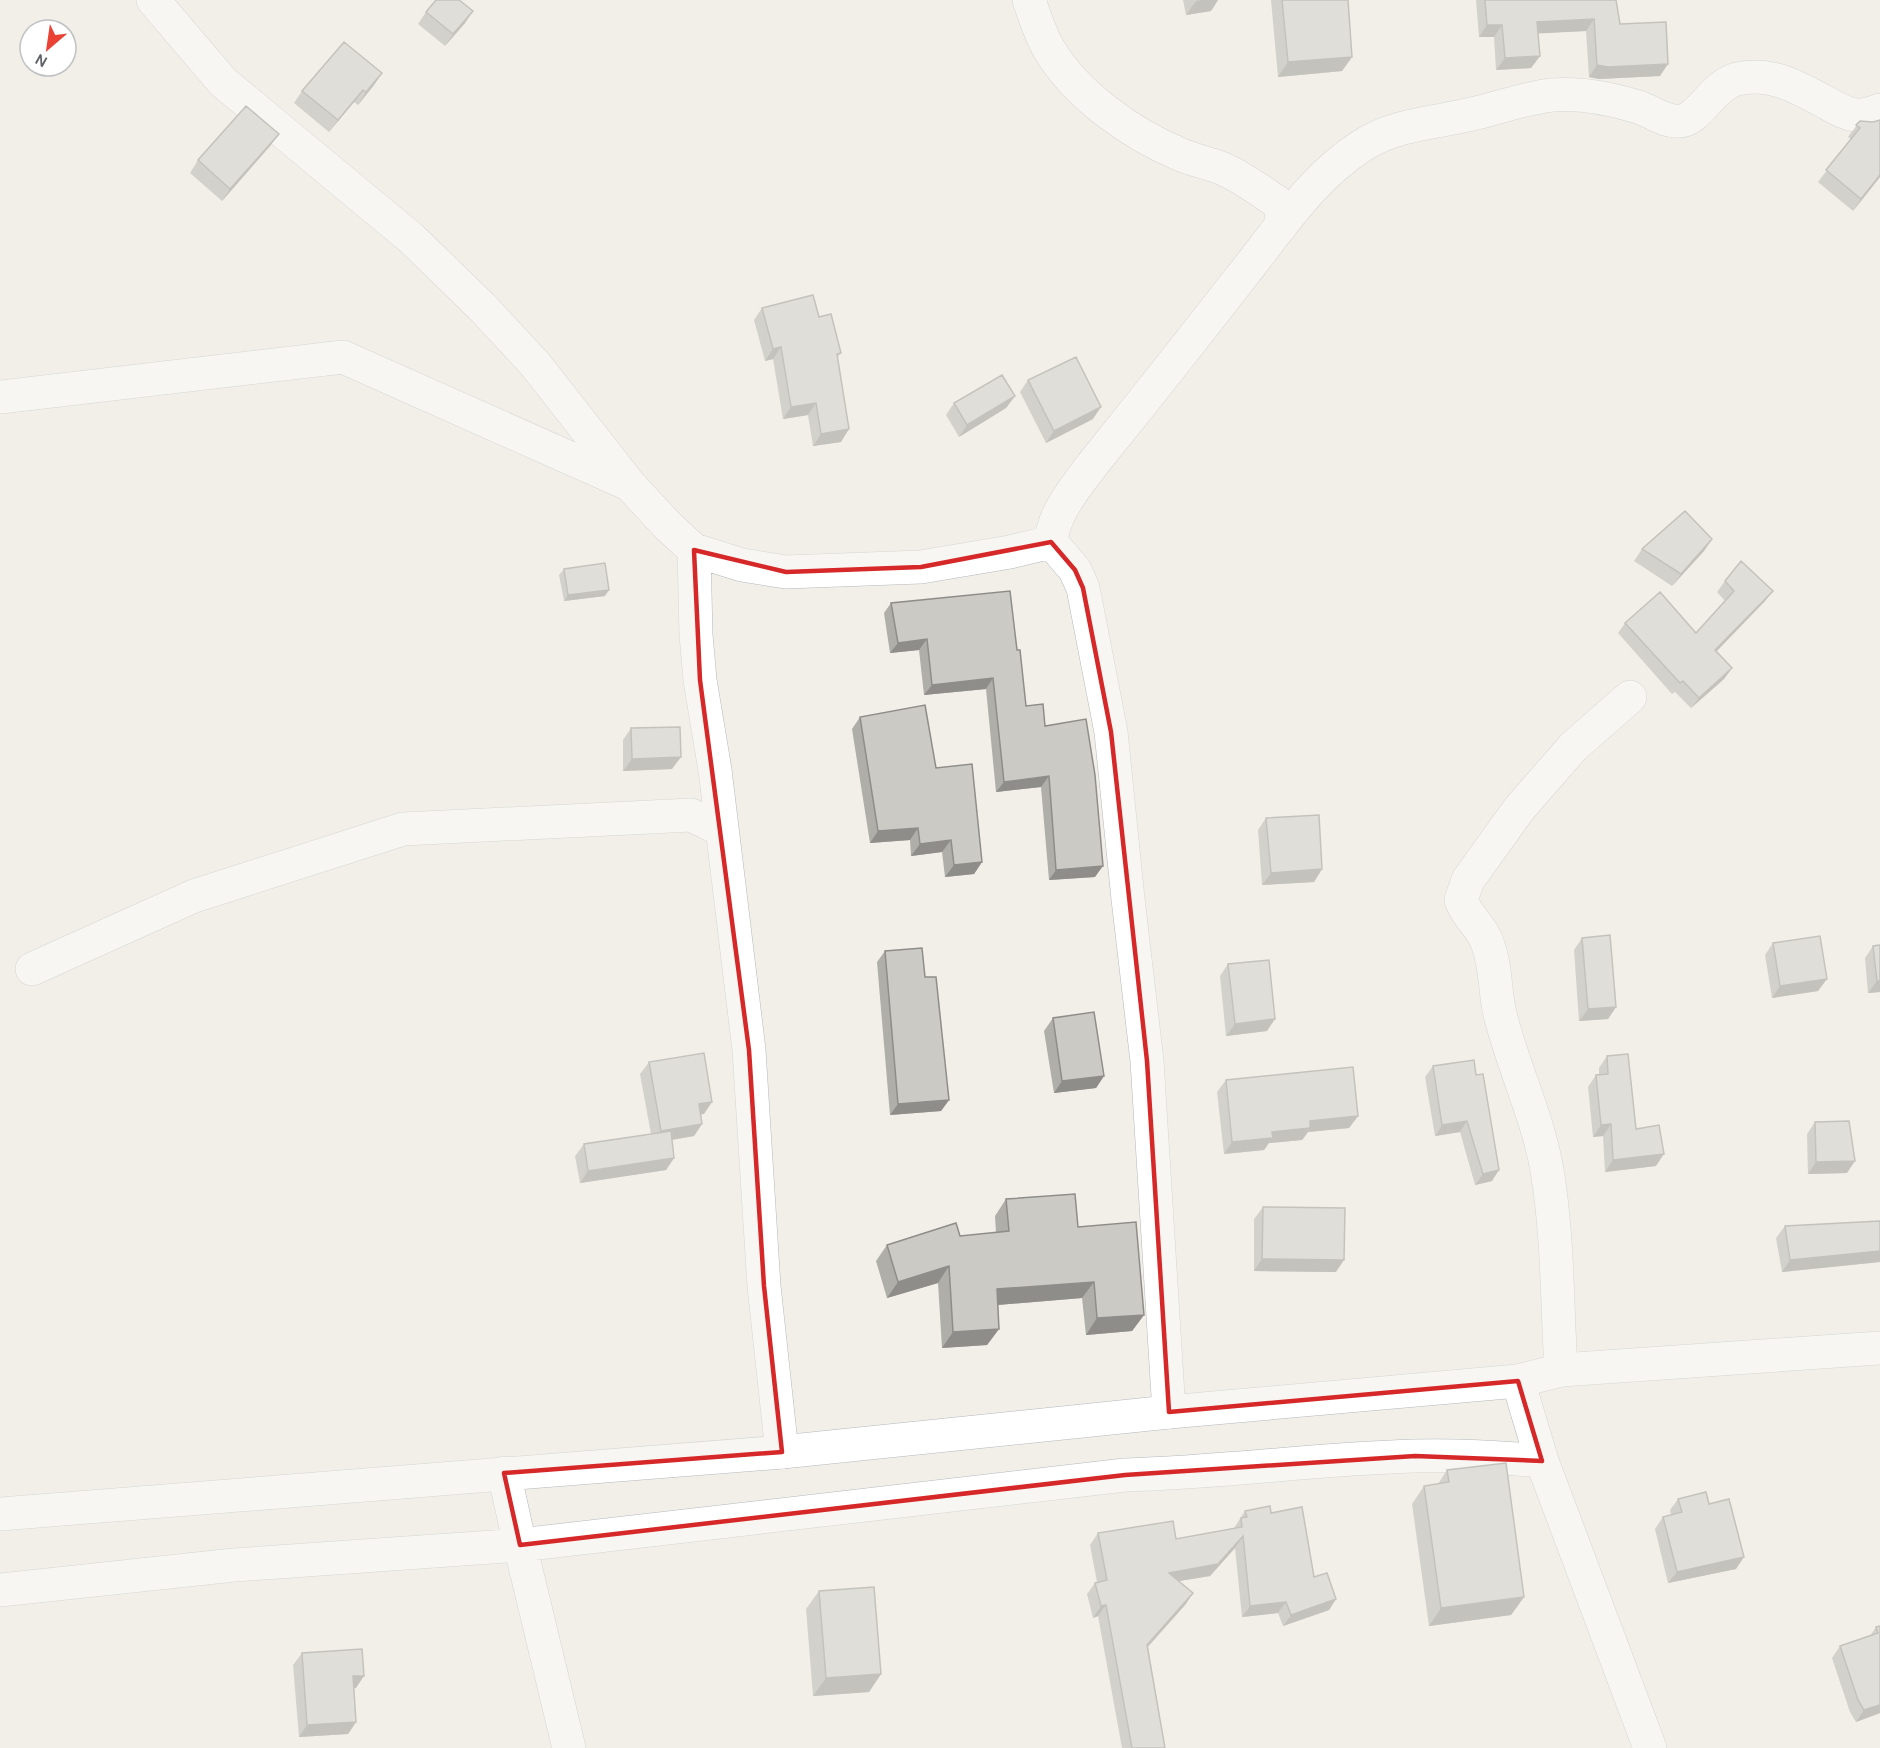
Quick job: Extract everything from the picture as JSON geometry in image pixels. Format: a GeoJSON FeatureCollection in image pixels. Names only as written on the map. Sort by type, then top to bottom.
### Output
{"type":"FeatureCollection","features":[{"type":"Feature","properties":{"kind":"street"},"geometry":{"type":"LineString","coordinates":[[153,0],[223,82],[411,238],[482,307],[535,364],[629,484],[694,550],[742,565],[786,572],[921,567],[1010,552],[1051,542]]}},
{"type":"Feature","properties":{"kind":"street"},"geometry":{"type":"LineString","coordinates":[[1029,0],[1049,51],[1070,78],[1096,104],[1161,146],[1223,169],[1257,188],[1283,207],[1280,227]]}},
{"type":"Feature","properties":{"kind":"street"},"geometry":{"type":"LineString","coordinates":[[1169,1412],[1147,1061],[1111,732],[1083,588],[1075,570],[1051,542],[1052,531],[1064,505],[1092,465],[1296,207],[1334,167],[1364,144],[1384,133],[1554,95],[1618,102],[1640,107],[1679,122],[1688,119],[1726,83],[1751,77],[1786,82],[1846,113],[1857,115],[1880,110]]}},
{"type":"Feature","properties":{"kind":"street"},"geometry":{"type":"LineString","coordinates":[[0,397],[343,357],[629,484]]}},
{"type":"Feature","properties":{"kind":"street"},"geometry":{"type":"LineString","coordinates":[[694,550],[696,635],[700,680],[716,770],[749,1050],[764,1286],[782,1452]]}},
{"type":"Feature","properties":{"kind":"street"},"geometry":{"type":"LineString","coordinates":[[1561,1370],[1555,1254],[1547,1171],[1538,1131],[1518,1077],[1501,1018],[1494,967],[1487,942],[1480,927],[1464,908],[1461,900],[1468,880],[1519,809],[1573,747],[1630,697]]}},
{"type":"Feature","properties":{"kind":"street"},"geometry":{"type":"LineString","coordinates":[[32,969],[194,896],[403,829],[690,815],[722,830]]}},
{"type":"Feature","properties":{"kind":"street"},"geometry":{"type":"LineString","coordinates":[[0,1514],[782,1452],[1169,1412],[1518,1381],[1561,1370],[1880,1348]]}},
{"type":"Feature","properties":{"kind":"street"},"geometry":{"type":"LineString","coordinates":[[1518,1381],[1542,1461],[1650,1748]]}},
{"type":"Feature","properties":{"kind":"street"},"geometry":{"type":"LineString","coordinates":[[0,1590],[234,1565],[520,1545],[1125,1475],[1192,1473],[1324,1460],[1415,1456],[1487,1456],[1542,1461]]}},
{"type":"Feature","properties":{"kind":"street"},"geometry":{"type":"LineString","coordinates":[[504,1473],[569,1748]]}},
{"type":"Feature","properties":{"kind":"highlighted area"},"geometry":{"type":"Polygon","coordinates":[[[1051,542],[1075,570],[1083,588],[1111,732],[1147,1061],[1169,1412],[1518,1381],[1542,1461],[1415,1456],[1125,1475],[520,1545],[504,1473],[782,1452],[764,1286],[749,1050],[700,680],[694,550],[786,572],[921,567],[1051,542]]]}},
{"type":"Feature","properties":{"kind":"building"},"geometry":{"type":"Polygon","coordinates":[[[436,0],[459,0],[473,11],[453,34],[426,12],[436,0]]]}},
{"type":"Feature","properties":{"kind":"building"},"geometry":{"type":"Polygon","coordinates":[[[1282,0],[1348,0],[1352,57],[1288,62],[1282,0]]]}},
{"type":"Feature","properties":{"kind":"building"},"geometry":{"type":"Polygon","coordinates":[[[1485,0],[1616,0],[1620,24],[1666,22],[1668,64],[1608,67],[1597,65],[1594,19],[1537,22],[1540,56],[1505,58],[1502,25],[1487,25],[1485,0]]]}},
{"type":"Feature","properties":{"kind":"building"},"geometry":{"type":"Polygon","coordinates":[[[344,42],[382,73],[366,92],[363,90],[338,120],[302,91],[344,42]]]}},
{"type":"Feature","properties":{"kind":"building"},"geometry":{"type":"Polygon","coordinates":[[[246,106],[279,134],[230,189],[198,160],[246,106]]]}},
{"type":"Feature","properties":{"kind":"building"},"geometry":{"type":"Polygon","coordinates":[[[1880,120],[1880,175],[1861,199],[1826,170],[1860,128],[1856,125],[1860,121],[1880,120]]]}},
{"type":"Feature","properties":{"kind":"building"},"geometry":{"type":"Polygon","coordinates":[[[813,295],[819,317],[831,314],[841,353],[837,354],[849,429],[821,434],[816,403],[791,407],[781,347],[773,349],[762,308],[813,295]]]}},
{"type":"Feature","properties":{"kind":"building"},"geometry":{"type":"Polygon","coordinates":[[[1076,357],[1101,407],[1054,431],[1028,380],[1076,357]]]}},
{"type":"Feature","properties":{"kind":"building"},"geometry":{"type":"Polygon","coordinates":[[[1002,375],[1015,396],[967,425],[954,403],[1002,375]]]}},
{"type":"Feature","properties":{"kind":"building"},"geometry":{"type":"Polygon","coordinates":[[[1685,511],[1712,539],[1681,574],[1642,549],[1685,511]]]}},
{"type":"Feature","properties":{"kind":"building"},"geometry":{"type":"Polygon","coordinates":[[[1741,561],[1773,591],[1715,650],[1732,668],[1699,698],[1683,681],[1680,683],[1625,623],[1660,592],[1696,633],[1734,591],[1725,581],[1741,561]]]}},
{"type":"Feature","properties":{"kind":"building"},"geometry":{"type":"Polygon","coordinates":[[[605,563],[609,590],[568,595],[564,569],[605,563]]]}},
{"type":"Feature","properties":{"kind":"building"},"geometry":{"type":"Polygon","coordinates":[[[1010,591],[1026,706],[1043,704],[1045,726],[1086,719],[1095,775],[1103,866],[1056,870],[1049,776],[1004,782],[993,678],[932,685],[927,639],[898,643],[891,603],[1010,591]]]}},
{"type":"Feature","properties":{"kind":"building"},"geometry":{"type":"Polygon","coordinates":[[[925,705],[936,768],[972,764],[982,862],[954,865],[951,840],[920,844],[918,828],[878,831],[860,717],[925,705]]]}},
{"type":"Feature","properties":{"kind":"building"},"geometry":{"type":"Polygon","coordinates":[[[680,727],[681,757],[632,759],[631,728],[680,727]]]}},
{"type":"Feature","properties":{"kind":"building"},"geometry":{"type":"Polygon","coordinates":[[[1319,815],[1322,869],[1271,873],[1266,818],[1319,815]]]}},
{"type":"Feature","properties":{"kind":"building"},"geometry":{"type":"Polygon","coordinates":[[[1610,935],[1616,1007],[1588,1009],[1582,938],[1610,935]]]}},
{"type":"Feature","properties":{"kind":"building"},"geometry":{"type":"Polygon","coordinates":[[[1820,936],[1827,979],[1780,986],[1773,943],[1820,936]]]}},
{"type":"Feature","properties":{"kind":"building"},"geometry":{"type":"Polygon","coordinates":[[[1880,945],[1880,981],[1877,981],[1873,946],[1880,945]]]}},
{"type":"Feature","properties":{"kind":"building"},"geometry":{"type":"Polygon","coordinates":[[[922,948],[925,977],[936,977],[949,1100],[898,1104],[885,951],[922,948]]]}},
{"type":"Feature","properties":{"kind":"building"},"geometry":{"type":"Polygon","coordinates":[[[1269,960],[1275,1019],[1235,1024],[1228,964],[1269,960]]]}},
{"type":"Feature","properties":{"kind":"building"},"geometry":{"type":"Polygon","coordinates":[[[1094,1012],[1104,1076],[1062,1081],[1053,1018],[1094,1012]]]}},
{"type":"Feature","properties":{"kind":"building"},"geometry":{"type":"Polygon","coordinates":[[[704,1053],[712,1102],[699,1104],[702,1124],[661,1131],[649,1062],[704,1053]]]}},
{"type":"Feature","properties":{"kind":"building"},"geometry":{"type":"Polygon","coordinates":[[[1628,1054],[1636,1129],[1659,1125],[1664,1154],[1613,1160],[1611,1124],[1601,1125],[1596,1075],[1608,1074],[1607,1056],[1628,1054]]]}},
{"type":"Feature","properties":{"kind":"building"},"geometry":{"type":"Polygon","coordinates":[[[1474,1060],[1476,1075],[1483,1074],[1499,1170],[1483,1174],[1467,1121],[1442,1125],[1433,1066],[1474,1060]]]}},
{"type":"Feature","properties":{"kind":"building"},"geometry":{"type":"Polygon","coordinates":[[[1353,1067],[1358,1116],[1310,1121],[1310,1128],[1272,1132],[1273,1138],[1232,1142],[1226,1080],[1353,1067]]]}},
{"type":"Feature","properties":{"kind":"building"},"geometry":{"type":"Polygon","coordinates":[[[1849,1121],[1855,1161],[1816,1162],[1815,1122],[1849,1121]]]}},
{"type":"Feature","properties":{"kind":"building"},"geometry":{"type":"Polygon","coordinates":[[[671,1131],[674,1158],[588,1171],[584,1144],[671,1131]]]}},
{"type":"Feature","properties":{"kind":"building"},"geometry":{"type":"Polygon","coordinates":[[[1075,1194],[1078,1227],[1136,1222],[1144,1315],[1097,1318],[1094,1282],[997,1289],[999,1329],[953,1332],[949,1266],[898,1282],[887,1245],[956,1223],[960,1236],[1009,1231],[1006,1199],[1075,1194]]]}},
{"type":"Feature","properties":{"kind":"building"},"geometry":{"type":"Polygon","coordinates":[[[1263,1207],[1345,1208],[1344,1260],[1262,1259],[1263,1207]]]}},
{"type":"Feature","properties":{"kind":"building"},"geometry":{"type":"Polygon","coordinates":[[[1880,1221],[1880,1251],[1790,1260],[1785,1226],[1880,1221]]]}},
{"type":"Feature","properties":{"kind":"building"},"geometry":{"type":"Polygon","coordinates":[[[1506,1463],[1524,1597],[1441,1608],[1424,1486],[1449,1482],[1447,1470],[1506,1463]]]}},
{"type":"Feature","properties":{"kind":"building"},"geometry":{"type":"Polygon","coordinates":[[[1706,1492],[1709,1504],[1729,1499],[1744,1557],[1677,1572],[1663,1517],[1682,1512],[1678,1499],[1706,1492]]]}},
{"type":"Feature","properties":{"kind":"building"},"geometry":{"type":"Polygon","coordinates":[[[1270,1506],[1271,1513],[1302,1507],[1314,1577],[1327,1573],[1336,1599],[1291,1615],[1286,1602],[1250,1606],[1243,1536],[1218,1564],[1169,1573],[1193,1593],[1147,1645],[1165,1748],[1132,1748],[1106,1605],[1101,1606],[1095,1583],[1107,1580],[1098,1533],[1173,1521],[1176,1539],[1242,1527],[1241,1518],[1247,1517],[1245,1511],[1270,1506]]]}},
{"type":"Feature","properties":{"kind":"building"},"geometry":{"type":"Polygon","coordinates":[[[874,1587],[881,1674],[826,1678],[819,1591],[874,1587]]]}},
{"type":"Feature","properties":{"kind":"building"},"geometry":{"type":"Polygon","coordinates":[[[1880,1626],[1880,1705],[1864,1710],[1858,1700],[1840,1646],[1878,1633],[1876,1627],[1880,1626]]]}},
{"type":"Feature","properties":{"kind":"building"},"geometry":{"type":"Polygon","coordinates":[[[362,1649],[364,1676],[353,1676],[356,1722],[307,1725],[302,1653],[362,1649]]]}}]}
